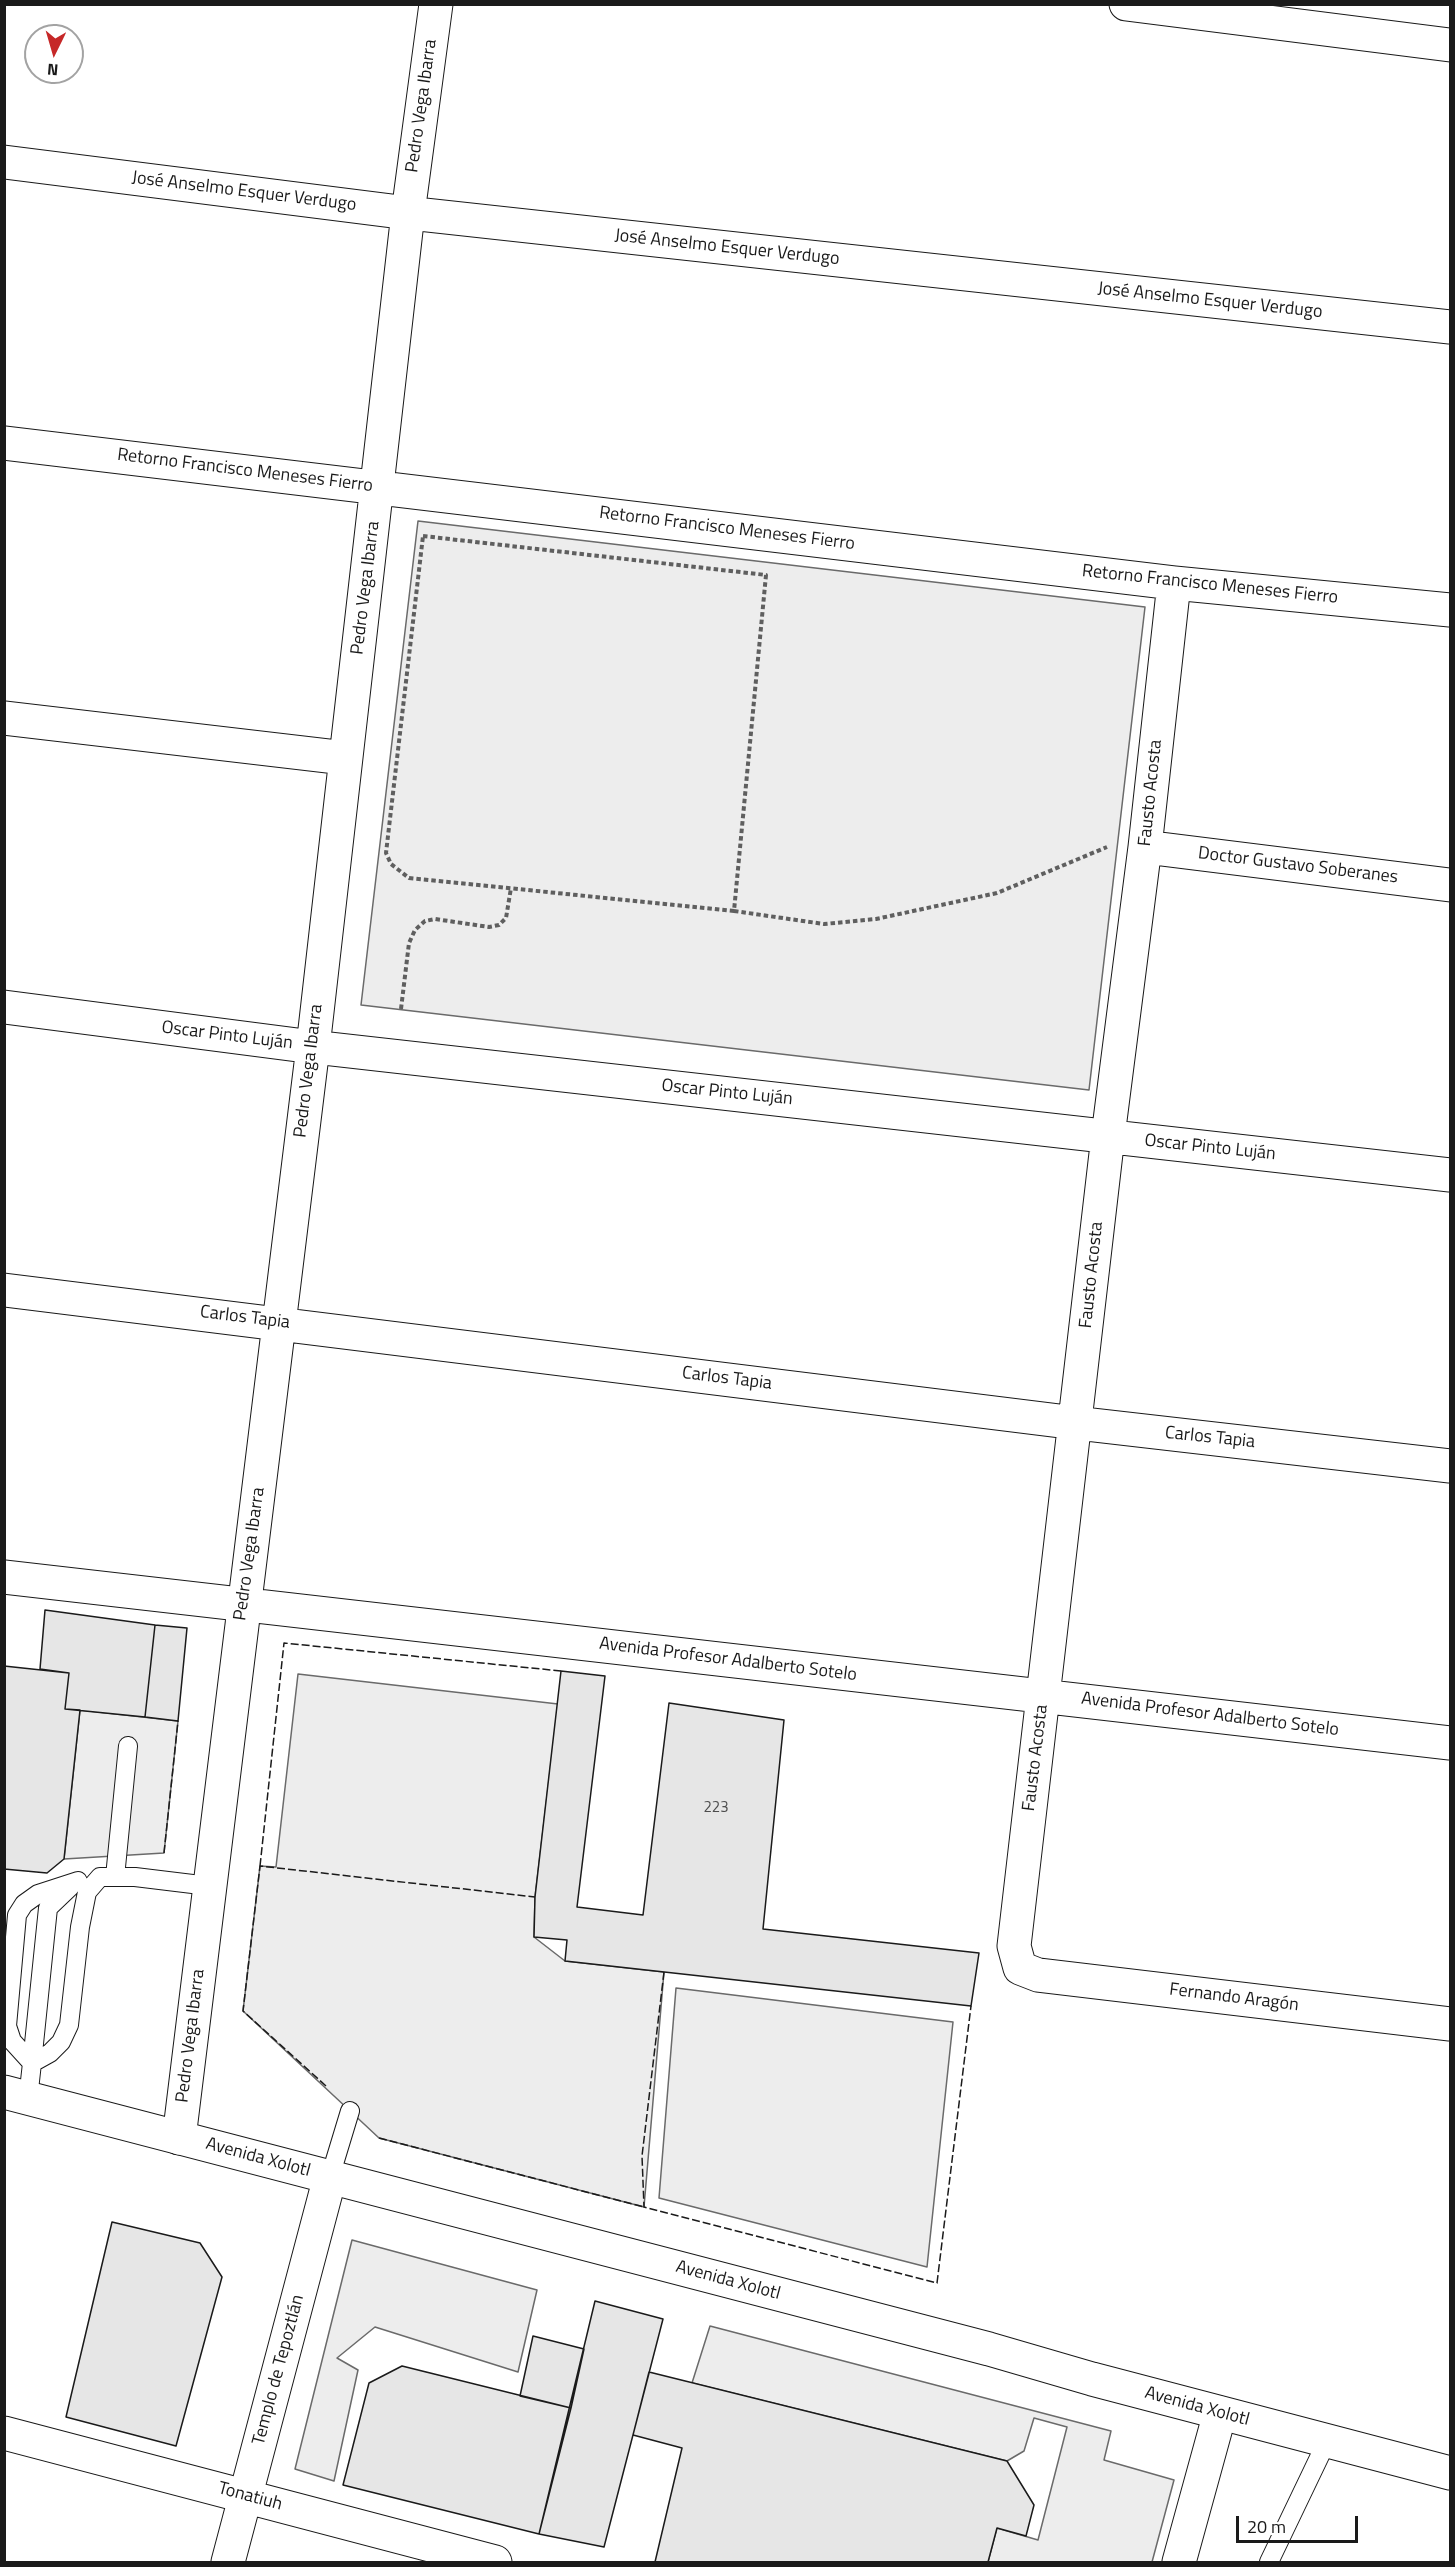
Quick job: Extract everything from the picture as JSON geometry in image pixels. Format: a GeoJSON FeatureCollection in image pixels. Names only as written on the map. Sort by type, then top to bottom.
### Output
{"type":"FeatureCollection","features":[{"type":"Feature","properties":{"kind":"street","name":"Pedro Vega Ibarra"},"geometry":{"type":"LineString","coordinates":[[179,2138],[313,1047],[408,213],[436,4]]}},
{"type":"Feature","properties":{"kind":"street"},"geometry":{"type":"LineString","coordinates":[[1126,4],[1450,45]]}},
{"type":"Feature","properties":{"kind":"street","name":"José Anselmo Esquer Verdugo"},"geometry":{"type":"LineString","coordinates":[[4,162],[408,213],[1450,327]]}},
{"type":"Feature","properties":{"kind":"street","name":"Retorno Francisco Meneses Fierro"},"geometry":{"type":"LineString","coordinates":[[4,443],[1174,583],[1450,610]]}},
{"type":"Feature","properties":{"kind":"street","name":"Fausto Acosta"},"geometry":{"type":"LineString","coordinates":[[1020,1968],[1014,1946],[1108,1137],[1131,844],[1174,583]]}},
{"type":"Feature","properties":{"kind":"street"},"geometry":{"type":"LineString","coordinates":[[4,717],[345,758]]}},
{"type":"Feature","properties":{"kind":"street","name":"Doctor Gustavo Soberanes"},"geometry":{"type":"LineString","coordinates":[[1131,844],[1450,885]]}},
{"type":"Feature","properties":{"kind":"street","name":"Oscar Pinto Luján"},"geometry":{"type":"LineString","coordinates":[[4,1007],[313,1047],[1450,1175]]}},
{"type":"Feature","properties":{"kind":"street","name":"Carlos Tapia"},"geometry":{"type":"LineString","coordinates":[[4,1290],[278,1322],[1076,1423],[1450,1466]]}},
{"type":"Feature","properties":{"kind":"street","name":"Avenida Profesor Adalberto Sotelo"},"geometry":{"type":"LineString","coordinates":[[4,1577],[1450,1743]]}},
{"type":"Feature","properties":{"kind":"street","name":"Fernando Aragón"},"geometry":{"type":"LineString","coordinates":[[1020,1968],[1038,1975],[1450,2024]]}},
{"type":"Feature","properties":{"kind":"street","name":"Avenida Xolotl"},"geometry":{"type":"LineString","coordinates":[[16,2096],[989,2349],[1220,2413],[1450,2473]]}},
{"type":"Feature","properties":{"kind":"street","name":"Templo de Tepoztlán"},"geometry":{"type":"LineString","coordinates":[[228,2562],[330,2176]]}},
{"type":"Feature","properties":{"kind":"street"},"geometry":{"type":"LineString","coordinates":[[1179,2562],[1220,2413]]}},
{"type":"Feature","properties":{"kind":"street","name":"Tonatiuh"},"geometry":{"type":"LineString","coordinates":[[4,2433],[495,2562]]}},
{"type":"Feature","properties":{"kind":"lane"},"geometry":{"type":"LineString","coordinates":[[32,2063],[56,2048],[69,2025],[80,1927],[87,1892],[108,1877],[128,1746]]}},
{"type":"Feature","properties":{"kind":"lane"},"geometry":{"type":"LineString","coordinates":[[32,2063],[12,2041],[7,2026],[17,1915],[24,1904],[38,1894],[78,1881],[108,1877],[209,1886]]}},
{"type":"Feature","properties":{"kind":"lane"},"geometry":{"type":"LineString","coordinates":[[16,2096],[32,2063],[48,1908],[59,1894],[78,1881]]}},
{"type":"Feature","properties":{"kind":"lane"},"geometry":{"type":"LineString","coordinates":[[330,2176],[350,2111]]}},
{"type":"Feature","properties":{"kind":"lane"},"geometry":{"type":"LineString","coordinates":[[1269,2562],[1327,2440]]}},
{"type":"Feature","properties":{"kind":"path"},"geometry":{"type":"LineString","coordinates":[[734,911],[766,575],[423,536],[386,853],[391,864],[409,878],[734,911],[824,924],[886,917],[997,893],[1131,844]]}},
{"type":"Feature","properties":{"kind":"path"},"geometry":{"type":"LineString","coordinates":[[401,1009],[408,951],[415,930],[425,921],[435,919],[489,927],[499,925],[506,918],[511,888]]}},
{"type":"Feature","properties":{"kind":"shaded area"},"geometry":{"type":"Polygon","coordinates":[[[418,521],[1145,607],[1089,1090],[361,1005],[418,521]]]}},
{"type":"Feature","properties":{"kind":"shaded area"},"geometry":{"type":"Polygon","coordinates":[[[298,1674],[558,1704],[535,1897],[534,1937],[565,1961],[664,1972],[644,2207],[379,2138],[243,2011],[260,1866],[276,1867],[298,1674]]]}},
{"type":"Feature","properties":{"kind":"shaded area"},"geometry":{"type":"Polygon","coordinates":[[[80,1710],[178,1721],[164,1853],[64,1859],[80,1710]]]}},
{"type":"Feature","properties":{"kind":"shaded area"},"geometry":{"type":"Polygon","coordinates":[[[676,1988],[953,2022],[927,2267],[659,2198],[676,1988]]]}},
{"type":"Feature","properties":{"kind":"shaded area"},"geometry":{"type":"Polygon","coordinates":[[[352,2240],[537,2290],[518,2372],[375,2327],[337,2358],[358,2370],[334,2481],[295,2469],[352,2240]]]}},
{"type":"Feature","properties":{"kind":"shaded area"},"geometry":{"type":"Polygon","coordinates":[[[710,2326],[1111,2431],[1104,2460],[1174,2480],[1152,2562],[988,2562],[997,2528],[1038,2540],[1067,2427],[1034,2418],[1024,2451],[1007,2461],[692,2383],[710,2326]]]}},
{"type":"Feature","properties":{"kind":"building"},"geometry":{"type":"Polygon","coordinates":[[[45,1610],[155,1625],[145,1717],[65,1709],[69,1673],[40,1669],[45,1610]]]}},
{"type":"Feature","properties":{"kind":"building"},"geometry":{"type":"Polygon","coordinates":[[[155,1625],[187,1628],[178,1721],[145,1717],[155,1625]]]}},
{"type":"Feature","properties":{"kind":"building"},"geometry":{"type":"Polygon","coordinates":[[[4,1666],[69,1673],[65,1709],[80,1710],[64,1859],[47,1873],[4,1869],[4,1666]]]}},
{"type":"Feature","properties":{"kind":"building"},"geometry":{"type":"Polygon","coordinates":[[[561,1671],[605,1676],[577,1907],[643,1915],[669,1703],[784,1720],[763,1929],[979,1953],[971,2006],[565,1961],[567,1940],[534,1937],[535,1897],[561,1671]]]}},
{"type":"Feature","properties":{"kind":"building"},"geometry":{"type":"Polygon","coordinates":[[[112,2222],[200,2243],[222,2277],[176,2446],[66,2417],[112,2222]]]}},
{"type":"Feature","properties":{"kind":"building"},"geometry":{"type":"Polygon","coordinates":[[[595,2301],[663,2319],[604,2547],[539,2534],[595,2301]]]}},
{"type":"Feature","properties":{"kind":"building"},"geometry":{"type":"Polygon","coordinates":[[[533,2336],[584,2349],[571,2408],[520,2396],[533,2336]]]}},
{"type":"Feature","properties":{"kind":"building"},"geometry":{"type":"Polygon","coordinates":[[[402,2366],[571,2408],[539,2534],[343,2485],[369,2383],[402,2366]]]}},
{"type":"Feature","properties":{"kind":"building"},"geometry":{"type":"Polygon","coordinates":[[[649,2372],[1007,2461],[1034,2505],[1026,2536],[997,2528],[988,2562],[655,2562],[682,2448],[633,2435],[649,2372]]]}},
{"type":"Feature","properties":{"kind":"fence"},"geometry":{"type":"LineString","coordinates":[[260,1866],[284,1643],[561,1671]]}},
{"type":"Feature","properties":{"kind":"fence"},"geometry":{"type":"LineString","coordinates":[[164,1853],[178,1721]]}},
{"type":"Feature","properties":{"kind":"fence"},"geometry":{"type":"LineString","coordinates":[[326,2086],[243,2011],[260,1866],[535,1897]]}},
{"type":"Feature","properties":{"kind":"fence"},"geometry":{"type":"LineString","coordinates":[[664,1972],[642,2156],[644,2207],[937,2283],[971,2006]]}},
{"type":"Feature","properties":{"kind":"fence"},"geometry":{"type":"LineString","coordinates":[[379,2138],[644,2207]]}}]}
